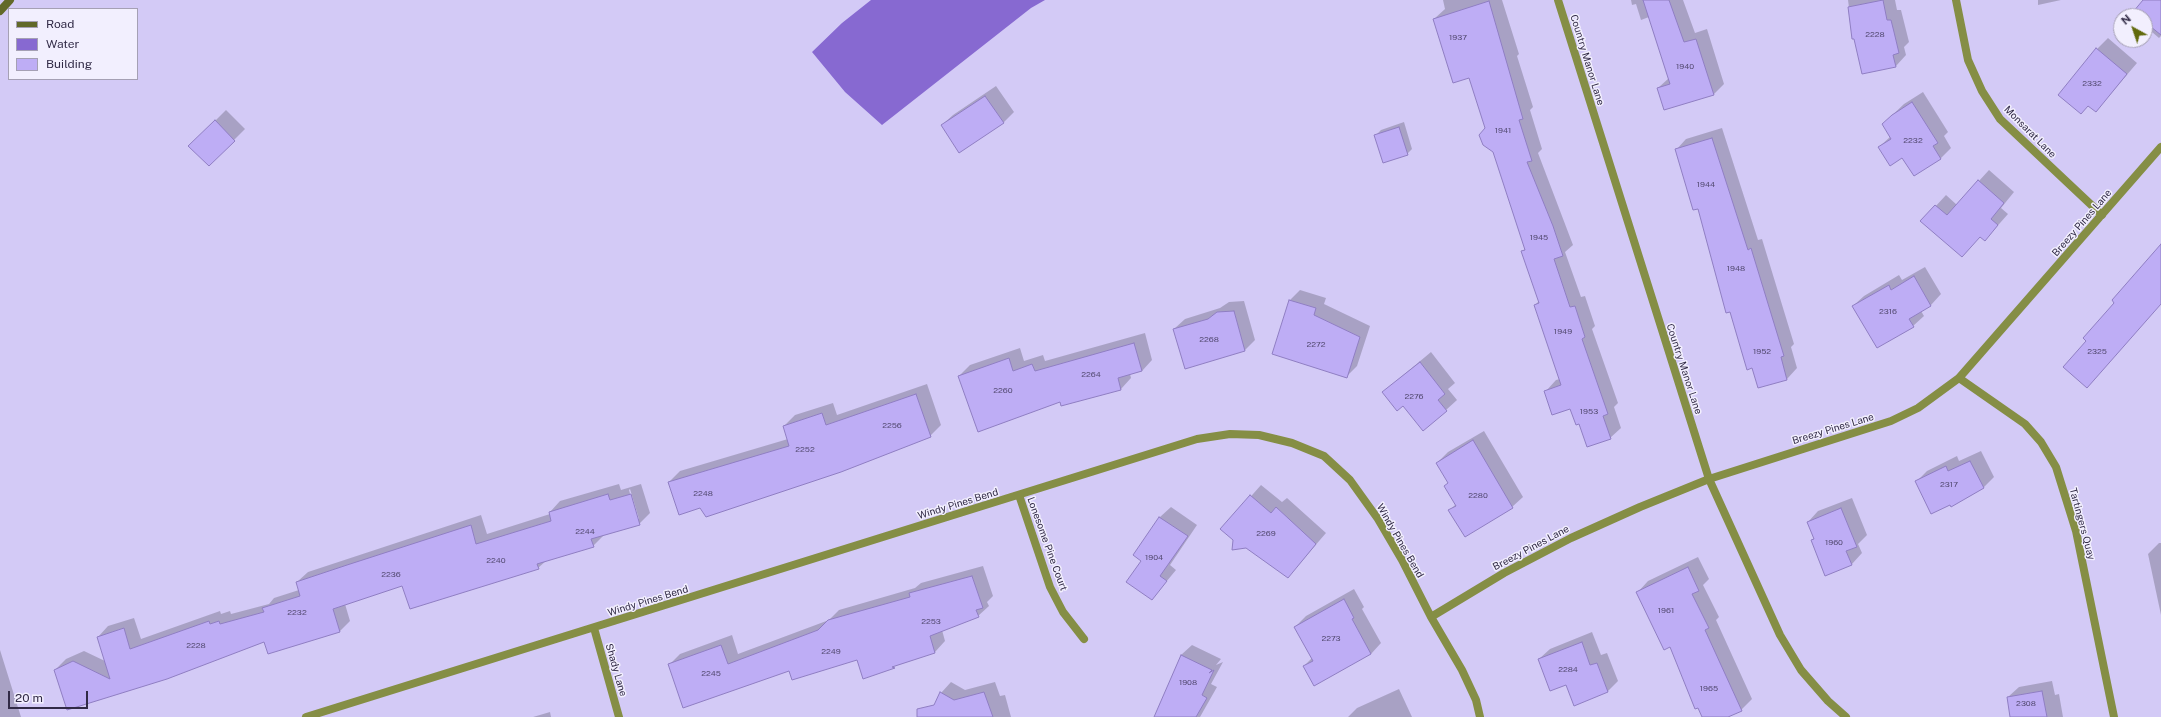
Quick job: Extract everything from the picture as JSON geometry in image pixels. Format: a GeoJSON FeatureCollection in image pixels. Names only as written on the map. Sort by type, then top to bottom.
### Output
{"type":"FeatureCollection","features":[{"type":"Feature","properties":{"kind":"main road"},"geometry":{"type":"LineString","coordinates":[[0,11],[10,0]]}},
{"type":"Feature","properties":{"kind":"street","name":"Country Manor Lane"},"geometry":{"type":"LineString","coordinates":[[1558,0],[1709,479],[1780,635],[1802,670],[1828,701],[1846,717]]}},
{"type":"Feature","properties":{"kind":"street","name":"Monsarat Lane"},"geometry":{"type":"LineString","coordinates":[[1956,0],[1968,60],[1982,91],[2000,119],[2102,215]]}},
{"type":"Feature","properties":{"kind":"street","name":"Breezy Pines Lane"},"geometry":{"type":"LineString","coordinates":[[1431,617],[1504,573],[1571,538],[1640,506],[1709,479],[1891,422],[1918,408],[1959,378],[2161,147]]}},
{"type":"Feature","properties":{"kind":"street","name":"Tartingers Quay"},"geometry":{"type":"LineString","coordinates":[[1959,378],[2026,424],[2041,442],[2056,467],[2076,531],[2114,717]]}},
{"type":"Feature","properties":{"kind":"street","name":"Windy Pines Bend"},"geometry":{"type":"LineString","coordinates":[[306,717],[1018,496],[1196,439],[1230,434],[1252,435],[1292,443],[1324,456],[1350,480],[1378,519],[1402,560],[1431,617],[1462,670],[1476,700],[1480,717]]}},
{"type":"Feature","properties":{"kind":"street","name":"Lonesome Pine Court"},"geometry":{"type":"LineString","coordinates":[[1018,496],[1050,587],[1063,612],[1084,639]]}},
{"type":"Feature","properties":{"kind":"street","name":"Shady Lane"},"geometry":{"type":"LineString","coordinates":[[594,628],[619,717]]}},
{"type":"Feature","properties":{"kind":"water"},"geometry":{"type":"Polygon","coordinates":[[[871,0],[1045,0],[1031,8],[882,125],[845,92],[812,52],[842,23],[871,0]]]}},
{"type":"Feature","properties":{"kind":"building"},"geometry":{"type":"Polygon","coordinates":[[[1643,0],[1669,0],[1684,42],[1696,39],[1714,95],[1664,110],[1657,88],[1670,84],[1643,0]]]}},
{"type":"Feature","properties":{"kind":"building"},"geometry":{"type":"Polygon","coordinates":[[[1883,0],[1887,20],[1891,20],[1899,53],[1893,55],[1896,67],[1862,74],[1854,39],[1852,39],[1848,7],[1883,0]]]}},
{"type":"Feature","properties":{"kind":"building"},"geometry":{"type":"Polygon","coordinates":[[[2143,0],[2161,0],[2161,35],[2153,28],[2153,8],[2136,8],[2143,0]]]}},
{"type":"Feature","properties":{"kind":"building"},"geometry":{"type":"Polygon","coordinates":[[[1489,1],[1523,119],[1519,120],[1532,161],[1527,162],[1553,226],[1563,256],[1554,259],[1570,307],[1575,306],[1585,337],[1582,339],[1608,414],[1603,416],[1611,439],[1587,447],[1579,424],[1576,425],[1570,409],[1552,415],[1544,391],[1561,385],[1534,305],[1539,303],[1521,251],[1525,250],[1493,152],[1483,145],[1479,135],[1485,128],[1469,78],[1453,83],[1433,19],[1489,1]]]}},
{"type":"Feature","properties":{"kind":"building"},"geometry":{"type":"Polygon","coordinates":[[[2096,48],[2127,74],[2096,112],[2088,106],[2081,114],[2058,95],[2096,48]]]}},
{"type":"Feature","properties":{"kind":"building"},"geometry":{"type":"Polygon","coordinates":[[[985,96],[1004,123],[959,153],[941,125],[985,96]]]}},
{"type":"Feature","properties":{"kind":"building"},"geometry":{"type":"Polygon","coordinates":[[[1912,102],[1938,143],[1933,146],[1941,159],[1914,176],[1902,158],[1890,166],[1878,147],[1891,139],[1882,124],[1892,115],[1912,102]]]}},
{"type":"Feature","properties":{"kind":"building"},"geometry":{"type":"Polygon","coordinates":[[[215,120],[235,141],[209,166],[188,146],[215,120]]]}},
{"type":"Feature","properties":{"kind":"building"},"geometry":{"type":"Polygon","coordinates":[[[1399,127],[1408,155],[1383,163],[1374,135],[1399,127]]]}},
{"type":"Feature","properties":{"kind":"building"},"geometry":{"type":"Polygon","coordinates":[[[1712,138],[1748,250],[1751,248],[1784,356],[1781,357],[1787,380],[1758,388],[1752,368],[1747,370],[1730,312],[1726,313],[1698,209],[1693,210],[1675,149],[1712,138]]]}},
{"type":"Feature","properties":{"kind":"building"},"geometry":{"type":"Polygon","coordinates":[[[1978,180],[2004,203],[1991,219],[1998,225],[1985,241],[1980,237],[1962,257],[1920,221],[1935,205],[1947,215],[1978,180]]]}},
{"type":"Feature","properties":{"kind":"building"},"geometry":{"type":"Polygon","coordinates":[[[2161,244],[2161,304],[2087,388],[2063,367],[2086,341],[2083,338],[2114,303],[2112,300],[2161,244]]]}},
{"type":"Feature","properties":{"kind":"building"},"geometry":{"type":"Polygon","coordinates":[[[1914,276],[1931,306],[1909,319],[1914,327],[1877,348],[1852,306],[1889,285],[1891,290],[1914,276]]]}},
{"type":"Feature","properties":{"kind":"building"},"geometry":{"type":"Polygon","coordinates":[[[1289,300],[1316,308],[1314,315],[1360,337],[1347,378],[1272,354],[1289,300]]]}},
{"type":"Feature","properties":{"kind":"building"},"geometry":{"type":"Polygon","coordinates":[[[1234,311],[1245,351],[1185,369],[1173,329],[1208,319],[1217,312],[1234,311]]]}},
{"type":"Feature","properties":{"kind":"building"},"geometry":{"type":"Polygon","coordinates":[[[1134,343],[1142,371],[1118,378],[1121,390],[1061,406],[1060,402],[978,432],[958,376],[1009,358],[1013,371],[1032,364],[1035,371],[1134,343]]]}},
{"type":"Feature","properties":{"kind":"building"},"geometry":{"type":"Polygon","coordinates":[[[1420,362],[1445,394],[1438,400],[1447,411],[1423,431],[1403,406],[1397,411],[1382,392],[1420,362]]]}},
{"type":"Feature","properties":{"kind":"building"},"geometry":{"type":"Polygon","coordinates":[[[916,394],[931,437],[841,472],[706,517],[700,508],[679,515],[668,482],[789,446],[783,426],[822,413],[826,425],[916,394]]]}},
{"type":"Feature","properties":{"kind":"building"},"geometry":{"type":"Polygon","coordinates":[[[1473,440],[1513,508],[1465,537],[1448,510],[1456,506],[1444,486],[1448,483],[1436,463],[1473,440]]]}},
{"type":"Feature","properties":{"kind":"building"},"geometry":{"type":"Polygon","coordinates":[[[1970,461],[1984,488],[1951,507],[1950,505],[1931,514],[1915,481],[1946,466],[1948,471],[1970,461]]]}},
{"type":"Feature","properties":{"kind":"building"},"geometry":{"type":"Polygon","coordinates":[[[608,494],[610,500],[631,494],[640,525],[591,539],[594,547],[537,564],[539,569],[410,609],[402,586],[333,609],[340,632],[268,654],[264,642],[167,679],[67,710],[54,670],[73,661],[110,679],[97,637],[124,628],[130,649],[209,621],[210,624],[219,621],[220,624],[264,612],[262,608],[300,596],[296,582],[471,525],[476,544],[551,521],[549,512],[608,494]]]}},
{"type":"Feature","properties":{"kind":"building"},"geometry":{"type":"Polygon","coordinates":[[[1250,495],[1271,513],[1276,507],[1316,544],[1288,578],[1246,548],[1232,550],[1233,540],[1220,529],[1250,495]]]}},
{"type":"Feature","properties":{"kind":"building"},"geometry":{"type":"Polygon","coordinates":[[[1841,508],[1857,547],[1846,551],[1852,565],[1825,576],[1811,540],[1814,539],[1807,522],[1841,508]]]}},
{"type":"Feature","properties":{"kind":"building"},"geometry":{"type":"Polygon","coordinates":[[[1159,517],[1188,536],[1160,576],[1167,581],[1152,600],[1126,582],[1141,561],[1133,555],[1159,517]]]}},
{"type":"Feature","properties":{"kind":"building"},"geometry":{"type":"Polygon","coordinates":[[[1688,567],[1699,591],[1692,594],[1709,628],[1705,630],[1742,711],[1728,717],[1702,717],[1698,708],[1695,709],[1670,647],[1664,650],[1636,592],[1688,567]]]}},
{"type":"Feature","properties":{"kind":"building"},"geometry":{"type":"Polygon","coordinates":[[[972,576],[983,608],[976,610],[979,617],[930,636],[935,653],[892,667],[895,668],[863,679],[857,660],[792,680],[789,671],[683,708],[668,664],[721,645],[728,664],[818,630],[828,620],[910,597],[909,593],[972,576]]]}},
{"type":"Feature","properties":{"kind":"building"},"geometry":{"type":"Polygon","coordinates":[[[1344,599],[1354,618],[1352,619],[1371,654],[1314,686],[1303,666],[1313,661],[1294,627],[1344,599]]]}},
{"type":"Feature","properties":{"kind":"building"},"geometry":{"type":"Polygon","coordinates":[[[1582,642],[1590,665],[1597,663],[1608,692],[1574,706],[1566,685],[1550,691],[1538,659],[1582,642]]]}},
{"type":"Feature","properties":{"kind":"building"},"geometry":{"type":"Polygon","coordinates":[[[1181,655],[1212,670],[1209,673],[1214,670],[1202,695],[1207,698],[1196,717],[1154,717],[1181,655]]]}},
{"type":"Feature","properties":{"kind":"building"},"geometry":{"type":"Polygon","coordinates":[[[2042,691],[2047,717],[2010,717],[2007,697],[2042,691]]]}},
{"type":"Feature","properties":{"kind":"building"},"geometry":{"type":"Polygon","coordinates":[[[940,692],[954,700],[984,692],[993,717],[917,717],[917,709],[934,705],[940,692]]]}}]}
